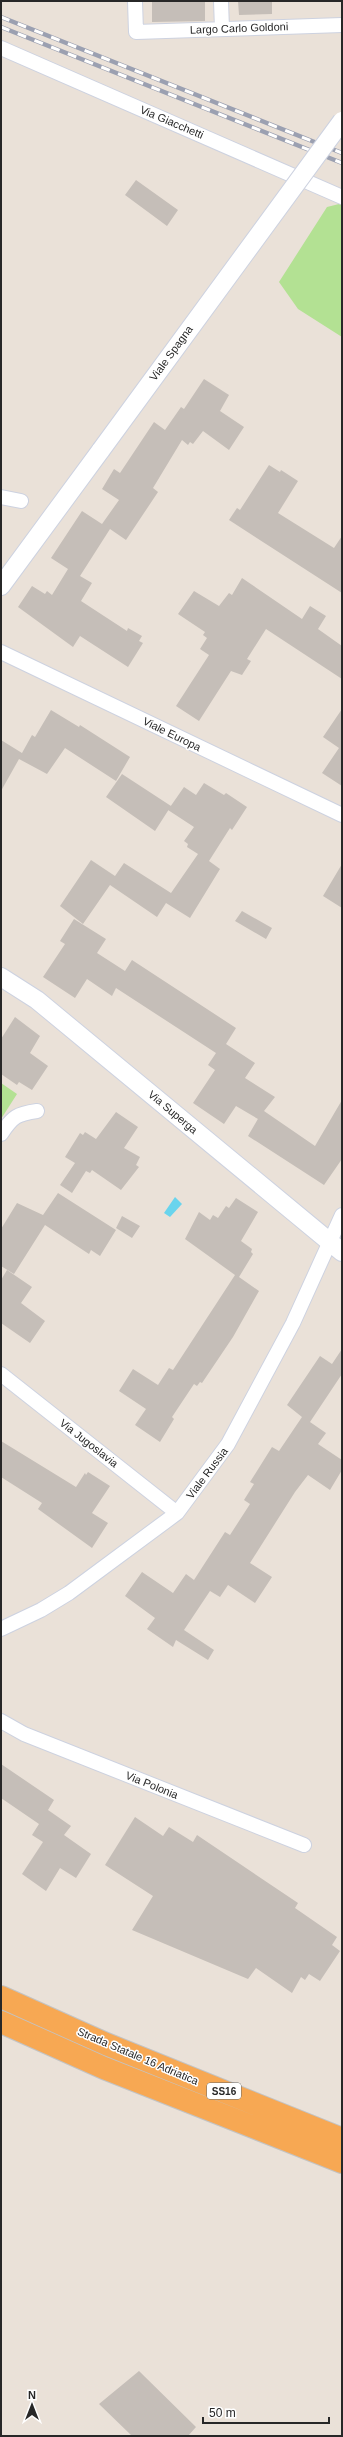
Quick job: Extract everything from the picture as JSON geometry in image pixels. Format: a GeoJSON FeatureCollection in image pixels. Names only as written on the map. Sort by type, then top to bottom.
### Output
{"type":"FeatureCollection","features":[{"type":"Feature","properties":{"kind":"highway","name":"Strada Statale 16 Adriatica"},"geometry":{"type":"LineString","coordinates":[[1,1997],[106,2044],[342,2139]]}},
{"type":"Feature","properties":{"kind":"highway","name":"Strada Statale 16 Adriatica"},"geometry":{"type":"LineString","coordinates":[[1,2022],[104,2068],[342,2162]]}},
{"type":"Feature","properties":{"kind":"street","name":"Largo Carlo Goldoni"},"geometry":{"type":"LineString","coordinates":[[135,1],[136,32],[342,25]]}},
{"type":"Feature","properties":{"kind":"street"},"geometry":{"type":"LineString","coordinates":[[221,1],[222,29]]}},
{"type":"Feature","properties":{"kind":"street","name":"Via Giacchetti"},"geometry":{"type":"LineString","coordinates":[[1,48],[342,197]]}},
{"type":"Feature","properties":{"kind":"street","name":"Viale Spagna"},"geometry":{"type":"LineString","coordinates":[[1,586],[342,121]]}},
{"type":"Feature","properties":{"kind":"street"},"geometry":{"type":"LineString","coordinates":[[1,497],[22,501]]}},
{"type":"Feature","properties":{"kind":"street","name":"Viale Europa"},"geometry":{"type":"LineString","coordinates":[[1,652],[342,815]]}},
{"type":"Feature","properties":{"kind":"street","name":"Via Superga"},"geometry":{"type":"LineString","coordinates":[[1,978],[37,1000],[336,1248]]}},
{"type":"Feature","properties":{"kind":"street"},"geometry":{"type":"LineString","coordinates":[[1,1134],[10,1121],[18,1114],[37,1111]]}},
{"type":"Feature","properties":{"kind":"street","name":"Viale Russia"},"geometry":{"type":"LineString","coordinates":[[1,1629],[41,1610],[69,1593],[177,1513],[228,1444],[293,1323],[336,1248],[342,1215]]}},
{"type":"Feature","properties":{"kind":"street","name":"Via Jugoslavia"},"geometry":{"type":"LineString","coordinates":[[1,1374],[177,1513]]}},
{"type":"Feature","properties":{"kind":"street","name":"Via Polonia"},"geometry":{"type":"LineString","coordinates":[[1,1721],[24,1734],[304,1845]]}},
{"type":"Feature","properties":{"kind":"green space"},"geometry":{"type":"Polygon","coordinates":[[[339,204],[342,205],[342,337],[298,309],[279,282],[327,207],[339,204]]]}},
{"type":"Feature","properties":{"kind":"green space"},"geometry":{"type":"Polygon","coordinates":[[[1,1083],[17,1094],[1,1119],[1,1083]]]}},
{"type":"Feature","properties":{"kind":"water"},"geometry":{"type":"Polygon","coordinates":[[[175,1197],[182,1204],[170,1217],[164,1213],[175,1197]]]}},
{"type":"Feature","properties":{"kind":"building"},"geometry":{"type":"Polygon","coordinates":[[[152,1],[205,1],[205,21],[152,22],[152,1]]]}},
{"type":"Feature","properties":{"kind":"building"},"geometry":{"type":"Polygon","coordinates":[[[238,1],[272,1],[272,14],[239,15],[238,1]]]}},
{"type":"Feature","properties":{"kind":"building"},"geometry":{"type":"Polygon","coordinates":[[[136,180],[178,210],[167,226],[125,195],[136,180]]]}},
{"type":"Feature","properties":{"kind":"building"},"geometry":{"type":"Polygon","coordinates":[[[204,379],[229,395],[220,411],[244,427],[229,450],[203,431],[193,444],[190,442],[188,445],[182,440],[153,488],[158,492],[126,540],[110,529],[80,576],[92,583],[81,601],[127,631],[128,628],[142,636],[139,641],[143,643],[128,667],[80,636],[73,647],[18,607],[32,586],[45,594],[47,591],[52,595],[68,569],[51,558],[82,511],[102,524],[119,500],[102,489],[114,469],[120,473],[154,422],[165,430],[181,407],[184,409],[204,379]]]}},
{"type":"Feature","properties":{"kind":"building"},"geometry":{"type":"Polygon","coordinates":[[[269,465],[280,472],[281,470],[298,481],[278,513],[334,548],[342,536],[342,593],[229,520],[237,508],[240,510],[269,465]]]}},
{"type":"Feature","properties":{"kind":"building"},"geometry":{"type":"Polygon","coordinates":[[[242,578],[302,619],[310,606],[326,616],[318,629],[342,646],[342,679],[266,629],[247,659],[251,661],[242,675],[231,671],[199,721],[176,706],[209,655],[200,649],[207,638],[203,635],[205,632],[178,614],[194,591],[219,606],[229,593],[232,595],[242,578]]]}},
{"type":"Feature","properties":{"kind":"building"},"geometry":{"type":"Polygon","coordinates":[[[342,709],[342,786],[322,773],[339,748],[323,737],[342,709]]]}},
{"type":"Feature","properties":{"kind":"building"},"geometry":{"type":"Polygon","coordinates":[[[51,710],[79,727],[80,725],[130,757],[116,781],[65,748],[47,774],[19,759],[1,791],[1,740],[22,753],[32,735],[35,737],[51,710]]]}},
{"type":"Feature","properties":{"kind":"building"},"geometry":{"type":"Polygon","coordinates":[[[122,774],[171,806],[155,831],[106,797],[122,774]]]}},
{"type":"Feature","properties":{"kind":"building"},"geometry":{"type":"Polygon","coordinates":[[[204,783],[224,795],[226,793],[247,807],[232,830],[230,828],[209,861],[220,869],[190,918],[166,903],[157,917],[110,885],[83,924],[60,906],[91,860],[115,876],[124,863],[171,893],[198,854],[187,847],[188,844],[184,841],[194,827],[168,810],[184,787],[196,795],[204,783]]]}},
{"type":"Feature","properties":{"kind":"building"},"geometry":{"type":"Polygon","coordinates":[[[342,864],[342,908],[323,896],[342,864]]]}},
{"type":"Feature","properties":{"kind":"building"},"geometry":{"type":"Polygon","coordinates":[[[242,911],[272,928],[266,939],[235,921],[242,911]]]}},
{"type":"Feature","properties":{"kind":"building"},"geometry":{"type":"Polygon","coordinates":[[[74,919],[106,939],[97,953],[125,971],[132,960],[236,1028],[226,1044],[255,1063],[245,1078],[275,1097],[264,1111],[315,1146],[342,1100],[342,1159],[324,1185],[248,1136],[258,1119],[236,1106],[224,1124],[193,1103],[215,1070],[208,1065],[216,1053],[116,988],[112,996],[87,979],[75,998],[43,977],[65,944],[60,941],[74,919]]]}},
{"type":"Feature","properties":{"kind":"building"},"geometry":{"type":"Polygon","coordinates":[[[15,1017],[40,1036],[30,1053],[48,1066],[32,1090],[19,1082],[17,1085],[1,1074],[1,1039],[15,1017]]]}},
{"type":"Feature","properties":{"kind":"building"},"geometry":{"type":"Polygon","coordinates":[[[116,1112],[138,1127],[124,1148],[140,1157],[136,1165],[139,1167],[121,1190],[92,1170],[90,1173],[86,1171],[72,1193],[60,1185],[75,1163],[65,1157],[80,1133],[83,1135],[85,1132],[96,1139],[116,1112]]]}},
{"type":"Feature","properties":{"kind":"building"},"geometry":{"type":"Polygon","coordinates":[[[58,1193],[116,1230],[100,1256],[91,1250],[89,1254],[45,1225],[14,1274],[1,1266],[1,1229],[17,1203],[43,1215],[58,1193]]]}},
{"type":"Feature","properties":{"kind":"building"},"geometry":{"type":"Polygon","coordinates":[[[236,1198],[258,1212],[241,1241],[252,1249],[251,1252],[253,1254],[239,1277],[259,1291],[233,1337],[202,1383],[200,1382],[197,1386],[194,1384],[172,1417],[174,1419],[160,1442],[135,1425],[146,1409],[119,1391],[133,1369],[158,1385],[169,1368],[173,1370],[235,1275],[185,1239],[199,1212],[210,1220],[213,1215],[218,1218],[226,1206],[229,1208],[236,1198]]]}},
{"type":"Feature","properties":{"kind":"building"},"geometry":{"type":"Polygon","coordinates":[[[122,1216],[140,1226],[132,1238],[116,1228],[122,1216]]]}},
{"type":"Feature","properties":{"kind":"building"},"geometry":{"type":"Polygon","coordinates":[[[7,1270],[32,1287],[21,1303],[45,1321],[30,1343],[1,1323],[1,1280],[7,1270]]]}},
{"type":"Feature","properties":{"kind":"building"},"geometry":{"type":"Polygon","coordinates":[[[342,1349],[342,1374],[310,1422],[326,1433],[318,1444],[342,1460],[342,1470],[330,1490],[308,1475],[295,1492],[250,1563],[272,1577],[255,1603],[228,1585],[220,1597],[210,1591],[184,1630],[214,1650],[208,1660],[176,1640],[173,1647],[147,1629],[155,1618],[125,1596],[142,1572],[173,1593],[186,1574],[194,1580],[225,1532],[230,1535],[250,1504],[244,1500],[254,1484],[250,1482],[272,1447],[279,1451],[302,1417],[287,1405],[320,1356],[332,1364],[342,1349]]]}},
{"type":"Feature","properties":{"kind":"building"},"geometry":{"type":"Polygon","coordinates":[[[1,1441],[76,1487],[85,1473],[86,1475],[88,1472],[110,1486],[92,1513],[108,1523],[92,1548],[38,1509],[42,1503],[1,1477],[1,1441]]]}},
{"type":"Feature","properties":{"kind":"building"},"geometry":{"type":"Polygon","coordinates":[[[1,1764],[54,1800],[48,1810],[71,1826],[64,1835],[91,1854],[76,1878],[60,1868],[46,1891],[22,1874],[43,1842],[32,1835],[39,1824],[1,1798],[1,1764]]]}},
{"type":"Feature","properties":{"kind":"building"},"geometry":{"type":"Polygon","coordinates":[[[135,1817],[163,1836],[169,1827],[193,1842],[197,1835],[298,1903],[295,1908],[337,1937],[332,1945],[340,1951],[320,1981],[309,1974],[305,1980],[301,1977],[292,1993],[256,1968],[248,1979],[132,1930],[153,1896],[105,1865],[135,1817]]]}},
{"type":"Feature","properties":{"kind":"building"},"geometry":{"type":"Polygon","coordinates":[[[139,2371],[196,2427],[188,2436],[132,2436],[99,2404],[139,2371]]]}},
{"type":"Feature","properties":{"kind":"railway"},"geometry":{"type":"LineString","coordinates":[[1,17],[342,153]]}},
{"type":"Feature","properties":{"kind":"railway"},"geometry":{"type":"LineString","coordinates":[[1,27],[342,163]]}}]}
